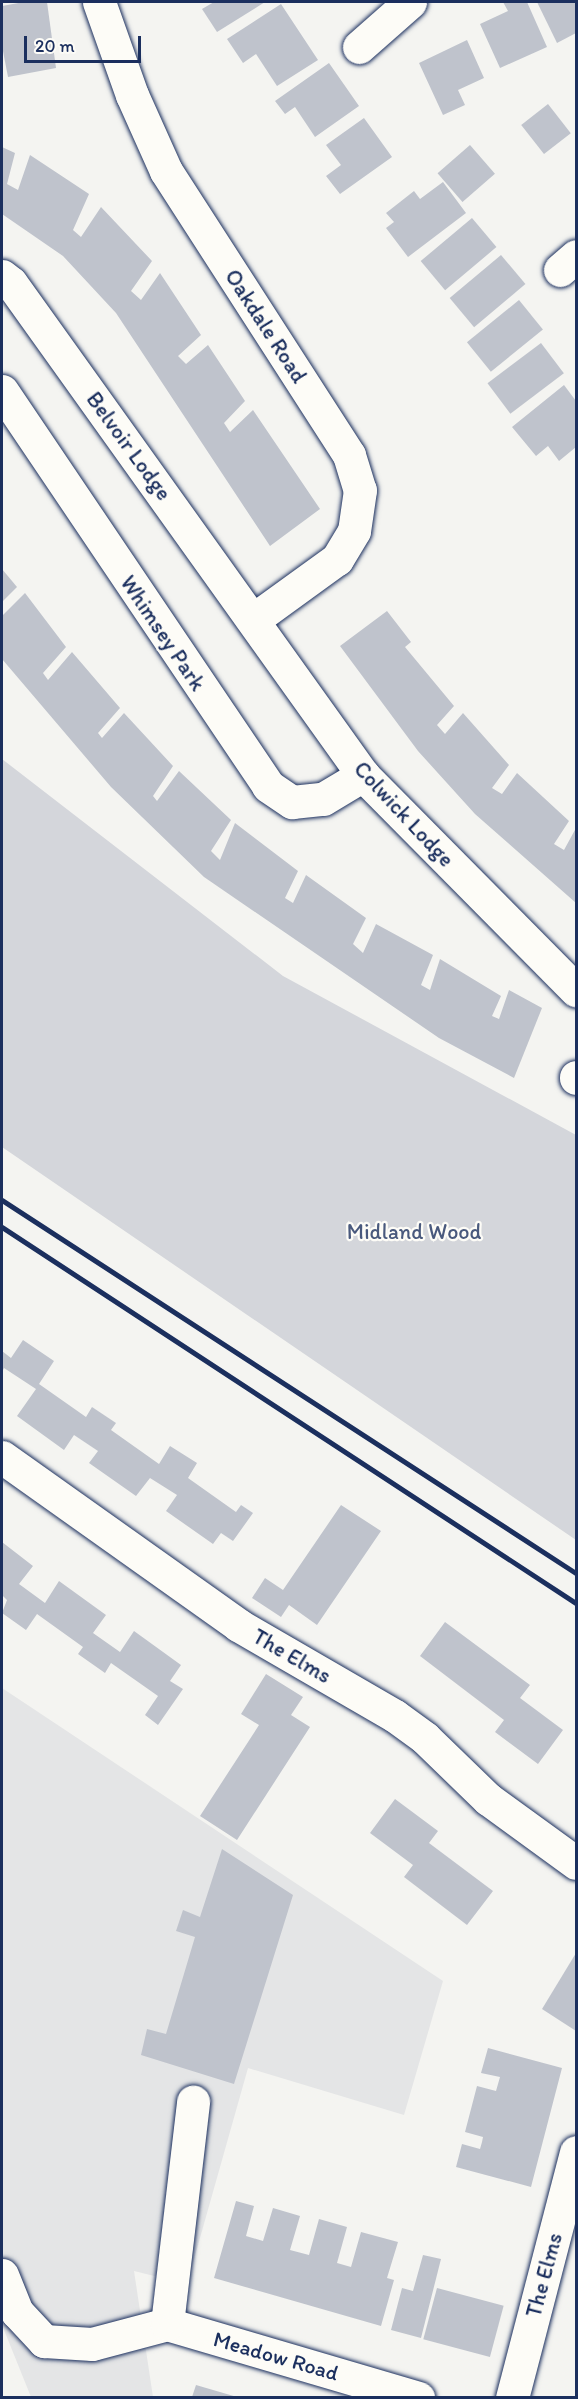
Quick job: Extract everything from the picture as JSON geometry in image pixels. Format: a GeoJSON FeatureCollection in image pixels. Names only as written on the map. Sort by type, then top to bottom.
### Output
{"type":"FeatureCollection","features":[{"type":"Feature","properties":{"kind":"street","name":"Oakdale Road"},"geometry":{"type":"LineString","coordinates":[[99,2],[132,95],[166,171],[350,455],[360,490],[354,531],[337,559],[254,619]]}},
{"type":"Feature","properties":{"kind":"street"},"geometry":{"type":"LineString","coordinates":[[359,47],[399,5]]}},
{"type":"Feature","properties":{"kind":"street","name":"Belvoir Lodge"},"geometry":{"type":"LineString","coordinates":[[2,276],[12,284],[254,619]]}},
{"type":"Feature","properties":{"kind":"street","name":"Whimsey Park"},"geometry":{"type":"LineString","coordinates":[[2,392],[268,786],[292,802],[322,799],[363,775]]}},
{"type":"Feature","properties":{"kind":"street","name":"Colwick Lodge"},"geometry":{"type":"LineString","coordinates":[[254,619],[363,775],[576,990]]}},
{"type":"Feature","properties":{"kind":"street","name":"The Elms"},"geometry":{"type":"LineString","coordinates":[[2,1457],[238,1625],[395,1716],[425,1738],[488,1799],[576,1863]]}},
{"type":"Feature","properties":{"kind":"street"},"geometry":{"type":"LineString","coordinates":[[2,2275],[17,2312],[44,2341],[92,2344],[167,2324],[193,2102]]}},
{"type":"Feature","properties":{"kind":"street","name":"The Elms"},"geometry":{"type":"LineString","coordinates":[[512,2397],[576,2152]]}},
{"type":"Feature","properties":{"kind":"street","name":"Meadow Road"},"geometry":{"type":"LineString","coordinates":[[167,2324],[418,2397]]}},
{"type":"Feature","properties":{"kind":"shaded area"},"geometry":{"type":"Polygon","coordinates":[[[2,1688],[443,1981],[404,2115],[248,2068],[187,2284],[134,2271],[153,2397],[31,2397],[2,2325],[2,1688]]]}},
{"type":"Feature","properties":{"kind":"green space","name":"Midland Wood"},"geometry":{"type":"Polygon","coordinates":[[[2,759],[283,976],[576,1135],[576,1540],[2,1147],[2,759]]]}},
{"type":"Feature","properties":{"kind":"building"},"geometry":{"type":"Polygon","coordinates":[[[24,2],[47,2],[56,68],[8,77],[2,46],[2,6],[24,2]]]}},
{"type":"Feature","properties":{"kind":"building"},"geometry":{"type":"Polygon","coordinates":[[[214,2],[265,2],[217,32],[202,9],[214,2]]]}},
{"type":"Feature","properties":{"kind":"building"},"geometry":{"type":"Polygon","coordinates":[[[503,2],[527,2],[547,47],[500,68],[480,24],[508,11],[503,2]]]}},
{"type":"Feature","properties":{"kind":"building"},"geometry":{"type":"Polygon","coordinates":[[[537,2],[576,2],[576,33],[557,43],[537,2]]]}},
{"type":"Feature","properties":{"kind":"building"},"geometry":{"type":"Polygon","coordinates":[[[281,4],[318,60],[277,86],[256,54],[243,63],[227,39],[281,4]]]}},
{"type":"Feature","properties":{"kind":"building"},"geometry":{"type":"Polygon","coordinates":[[[467,40],[484,78],[458,90],[465,105],[443,115],[419,63],[467,40]]]}},
{"type":"Feature","properties":{"kind":"building"},"geometry":{"type":"Polygon","coordinates":[[[329,63],[359,106],[315,137],[295,107],[285,114],[275,101],[329,63]]]}},
{"type":"Feature","properties":{"kind":"building"},"geometry":{"type":"Polygon","coordinates":[[[548,104],[571,133],[544,154],[521,125],[548,104]]]}},
{"type":"Feature","properties":{"kind":"building"},"geometry":{"type":"Polygon","coordinates":[[[364,118],[392,157],[340,194],[326,176],[341,165],[326,145],[364,118]]]}},
{"type":"Feature","properties":{"kind":"building"},"geometry":{"type":"Polygon","coordinates":[[[470,145],[495,174],[462,202],[438,173],[470,145]]]}},
{"type":"Feature","properties":{"kind":"building"},"geometry":{"type":"Polygon","coordinates":[[[2,147],[15,153],[7,184],[18,190],[30,155],[89,194],[73,230],[81,237],[101,207],[152,261],[131,291],[141,300],[160,273],[201,335],[178,356],[186,364],[208,345],[245,401],[224,423],[230,432],[253,410],[320,509],[270,546],[116,313],[63,256],[2,214],[2,147]]]}},
{"type":"Feature","properties":{"kind":"building"},"geometry":{"type":"Polygon","coordinates":[[[443,182],[466,213],[408,257],[386,228],[394,222],[386,213],[414,191],[420,199],[443,182]]]}},
{"type":"Feature","properties":{"kind":"building"},"geometry":{"type":"Polygon","coordinates":[[[472,218],[496,247],[445,290],[421,261],[472,218]]]}},
{"type":"Feature","properties":{"kind":"building"},"geometry":{"type":"Polygon","coordinates":[[[501,255],[525,284],[474,327],[450,298],[501,255]]]}},
{"type":"Feature","properties":{"kind":"building"},"geometry":{"type":"Polygon","coordinates":[[[519,300],[543,330],[491,372],[467,342],[519,300]]]}},
{"type":"Feature","properties":{"kind":"building"},"geometry":{"type":"Polygon","coordinates":[[[541,343],[564,373],[510,414],[487,383],[541,343]]]}},
{"type":"Feature","properties":{"kind":"building"},"geometry":{"type":"Polygon","coordinates":[[[564,385],[576,401],[576,447],[559,461],[548,446],[536,456],[512,427],[564,385]]]}},
{"type":"Feature","properties":{"kind":"building"},"geometry":{"type":"Polygon","coordinates":[[[2,569],[17,587],[2,602],[2,569]]]}},
{"type":"Feature","properties":{"kind":"building"},"geometry":{"type":"Polygon","coordinates":[[[25,593],[66,647],[43,673],[48,680],[72,652],[120,708],[98,733],[102,738],[124,713],[173,766],[153,796],[157,801],[179,771],[231,820],[211,851],[220,860],[235,823],[298,871],[285,898],[293,903],[306,875],[366,918],[353,944],[363,953],[376,924],[433,955],[421,985],[430,990],[440,959],[501,996],[492,1016],[499,1019],[509,990],[542,1008],[514,1078],[439,1038],[204,877],[111,787],[2,659],[2,616],[25,593]]]}},
{"type":"Feature","properties":{"kind":"building"},"geometry":{"type":"Polygon","coordinates":[[[387,611],[411,642],[405,647],[454,706],[437,725],[445,734],[463,713],[509,765],[492,788],[502,794],[517,773],[569,821],[554,844],[564,850],[576,828],[576,903],[475,814],[418,751],[340,646],[387,611]]]}},
{"type":"Feature","properties":{"kind":"building"},"geometry":{"type":"Polygon","coordinates":[[[23,1340],[54,1361],[39,1384],[86,1417],[92,1407],[116,1423],[111,1430],[159,1464],[170,1446],[197,1463],[188,1478],[236,1512],[241,1505],[253,1513],[233,1541],[221,1533],[213,1544],[166,1511],[177,1495],[150,1478],[136,1496],[89,1463],[98,1451],[74,1435],[64,1450],[17,1416],[36,1389],[4,1368],[2,1372],[2,1351],[11,1358],[23,1340]]]}},
{"type":"Feature","properties":{"kind":"building"},"geometry":{"type":"Polygon","coordinates":[[[341,1505],[381,1531],[317,1625],[289,1605],[281,1617],[252,1598],[265,1578],[283,1590],[341,1505]]]}},
{"type":"Feature","properties":{"kind":"building"},"geometry":{"type":"Polygon","coordinates":[[[2,1542],[33,1566],[19,1584],[45,1603],[59,1581],[106,1615],[93,1633],[120,1652],[134,1631],[181,1665],[170,1681],[183,1689],[158,1725],[145,1715],[158,1696],[111,1663],[105,1673],[78,1654],[83,1647],[37,1614],[26,1630],[2,1613],[7,1600],[2,1595],[2,1542]]]}},
{"type":"Feature","properties":{"kind":"building"},"geometry":{"type":"Polygon","coordinates":[[[445,1622],[530,1685],[520,1698],[563,1730],[538,1764],[495,1732],[504,1720],[420,1656],[445,1622]]]}},
{"type":"Feature","properties":{"kind":"building"},"geometry":{"type":"Polygon","coordinates":[[[266,1674],[303,1697],[291,1715],[310,1727],[237,1840],[200,1816],[259,1725],[241,1714],[266,1674]]]}},
{"type":"Feature","properties":{"kind":"building"},"geometry":{"type":"Polygon","coordinates":[[[395,1799],[438,1831],[429,1843],[493,1891],[467,1925],[404,1877],[413,1865],[370,1833],[395,1799]]]}},
{"type":"Feature","properties":{"kind":"building"},"geometry":{"type":"Polygon","coordinates":[[[222,1849],[293,1895],[234,2084],[141,2055],[147,2029],[166,2034],[195,1937],[176,1931],[183,1910],[200,1917],[222,1849]]]}},
{"type":"Feature","properties":{"kind":"building"},"geometry":{"type":"Polygon","coordinates":[[[576,1953],[576,2031],[542,2009],[576,1953]]]}},
{"type":"Feature","properties":{"kind":"building"},"geometry":{"type":"Polygon","coordinates":[[[488,2048],[562,2068],[531,2187],[456,2167],[462,2144],[480,2149],[482,2142],[483,2137],[465,2132],[477,2086],[496,2091],[500,2077],[481,2073],[488,2048]]]}},
{"type":"Feature","properties":{"kind":"building"},"geometry":{"type":"Polygon","coordinates":[[[236,2201],[254,2206],[246,2236],[263,2241],[273,2208],[300,2216],[290,2250],[309,2255],[319,2219],[347,2227],[337,2263],[351,2267],[361,2232],[398,2242],[387,2278],[394,2280],[381,2326],[214,2278],[236,2201]]]}},
{"type":"Feature","properties":{"kind":"building"},"geometry":{"type":"Polygon","coordinates":[[[423,2255],[441,2259],[421,2338],[391,2330],[402,2288],[413,2291],[423,2255]]]}},
{"type":"Feature","properties":{"kind":"building"},"geometry":{"type":"Polygon","coordinates":[[[437,2288],[504,2306],[490,2357],[423,2339],[437,2288]]]}},
{"type":"Feature","properties":{"kind":"building"},"geometry":{"type":"Polygon","coordinates":[[[196,2385],[237,2397],[192,2397],[196,2385]]]}},
{"type":"Feature","properties":{"kind":"railway"},"geometry":{"type":"LineString","coordinates":[[2,1200],[576,1573]]}},
{"type":"Feature","properties":{"kind":"railway"},"geometry":{"type":"LineString","coordinates":[[2,1227],[576,1603]]}}]}
